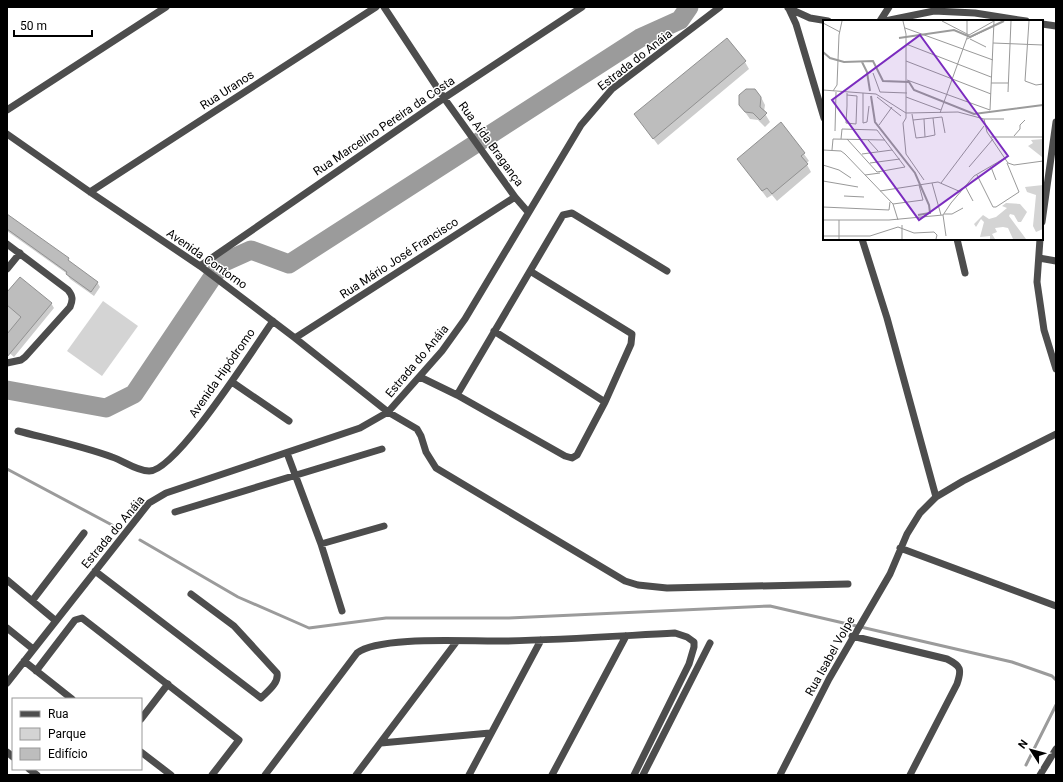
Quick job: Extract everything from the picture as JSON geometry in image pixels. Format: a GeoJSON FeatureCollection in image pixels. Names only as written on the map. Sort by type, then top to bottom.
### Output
{"type":"FeatureCollection","features":[{"type":"Feature","properties":{"kind":"street"},"geometry":{"type":"LineString","coordinates":[[7,110],[166,7]]}},
{"type":"Feature","properties":{"kind":"street","name":"Rua Uranos"},"geometry":{"type":"LineString","coordinates":[[90,192],[376,7]]}},
{"type":"Feature","properties":{"kind":"street","name":"Rua Aída Bragança"},"geometry":{"type":"LineString","coordinates":[[384,7],[444,98],[470,132],[515,197],[528,212]]}},
{"type":"Feature","properties":{"kind":"street","name":"Rua Marcelino Pereira da Costa"},"geometry":{"type":"LineString","coordinates":[[201,267],[444,98],[582,7]]}},
{"type":"Feature","properties":{"kind":"street","name":"Estrada do Anáia"},"geometry":{"type":"LineString","coordinates":[[7,683],[149,503],[156,498],[166,493],[360,428],[388,412],[442,351],[465,319],[581,125],[612,89],[720,7]]}},
{"type":"Feature","properties":{"kind":"street"},"geometry":{"type":"LineString","coordinates":[[881,20],[889,7]]}},
{"type":"Feature","properties":{"kind":"street"},"geometry":{"type":"LineString","coordinates":[[788,8],[810,18],[823,20]]}},
{"type":"Feature","properties":{"kind":"street"},"geometry":{"type":"LineString","coordinates":[[788,8],[796,24],[823,115]]}},
{"type":"Feature","properties":{"kind":"street"},"geometry":{"type":"LineString","coordinates":[[895,20],[905,19],[934,11],[976,13],[1020,20]]}},
{"type":"Feature","properties":{"kind":"street"},"geometry":{"type":"LineString","coordinates":[[1043,24],[1056,26]]}},
{"type":"Feature","properties":{"kind":"street"},"geometry":{"type":"LineString","coordinates":[[1043,216],[1055,141],[1056,122]]}},
{"type":"Feature","properties":{"kind":"street","name":"Avenida Contorno"},"geometry":{"type":"LineString","coordinates":[[7,134],[221,281],[388,412],[418,429],[427,456],[436,468],[625,580],[638,585],[667,588],[848,584]]}},
{"type":"Feature","properties":{"kind":"street","name":"Rua Mário José Francisco"},"geometry":{"type":"LineString","coordinates":[[295,338],[515,197]]}},
{"type":"Feature","properties":{"kind":"street"},"geometry":{"type":"LineString","coordinates":[[457,395],[563,215],[572,213],[667,271]]}},
{"type":"Feature","properties":{"kind":"street"},"geometry":{"type":"LineString","coordinates":[[862,240],[887,318],[936,497]]}},
{"type":"Feature","properties":{"kind":"street"},"geometry":{"type":"LineString","coordinates":[[957,240],[965,273]]}},
{"type":"Feature","properties":{"kind":"street"},"geometry":{"type":"LineString","coordinates":[[1040,240],[1037,282],[1044,330],[1056,369]]}},
{"type":"Feature","properties":{"kind":"street"},"geometry":{"type":"LineString","coordinates":[[7,244],[68,290],[72,301],[70,307],[25,358],[7,363]]}},
{"type":"Feature","properties":{"kind":"street"},"geometry":{"type":"LineString","coordinates":[[7,269],[20,253]]}},
{"type":"Feature","properties":{"kind":"street"},"geometry":{"type":"LineString","coordinates":[[1039,258],[1056,261]]}},
{"type":"Feature","properties":{"kind":"street"},"geometry":{"type":"LineString","coordinates":[[420,377],[457,395],[566,456],[572,458],[577,455],[605,402],[632,344],[632,334],[530,271]]}},
{"type":"Feature","properties":{"kind":"street","name":"Avenida Hipódromo"},"geometry":{"type":"LineString","coordinates":[[18,431],[112,456],[139,469],[149,471],[158,469],[170,459],[214,407],[273,321]]}},
{"type":"Feature","properties":{"kind":"street"},"geometry":{"type":"LineString","coordinates":[[494,331],[605,402]]}},
{"type":"Feature","properties":{"kind":"street"},"geometry":{"type":"LineString","coordinates":[[232,382],[289,421]]}},
{"type":"Feature","properties":{"kind":"street","name":"Rua Isabel Volpe"},"geometry":{"type":"LineString","coordinates":[[780,775],[852,636],[890,574],[900,548],[913,523],[936,497],[963,481],[1056,434]]}},
{"type":"Feature","properties":{"kind":"street"},"geometry":{"type":"LineString","coordinates":[[175,512],[382,449]]}},
{"type":"Feature","properties":{"kind":"street"},"geometry":{"type":"LineString","coordinates":[[287,453],[321,544],[342,611]]}},
{"type":"Feature","properties":{"kind":"street"},"geometry":{"type":"LineString","coordinates":[[321,544],[384,526]]}},
{"type":"Feature","properties":{"kind":"street"},"geometry":{"type":"LineString","coordinates":[[32,601],[84,533]]}},
{"type":"Feature","properties":{"kind":"street"},"geometry":{"type":"LineString","coordinates":[[900,548],[1056,606]]}},
{"type":"Feature","properties":{"kind":"street"},"geometry":{"type":"LineString","coordinates":[[95,571],[261,698],[276,683],[278,678],[277,673],[234,626],[191,594]]}},
{"type":"Feature","properties":{"kind":"street"},"geometry":{"type":"LineString","coordinates":[[7,580],[56,621]]}},
{"type":"Feature","properties":{"kind":"street"},"geometry":{"type":"LineString","coordinates":[[36,671],[75,620],[82,618],[239,740],[212,775]]}},
{"type":"Feature","properties":{"kind":"street"},"geometry":{"type":"LineString","coordinates":[[7,628],[33,649]]}},
{"type":"Feature","properties":{"kind":"street"},"geometry":{"type":"LineString","coordinates":[[265,775],[357,653],[370,646],[420,642],[541,640],[675,633],[687,637],[694,642],[689,664],[634,775]]}},
{"type":"Feature","properties":{"kind":"street"},"geometry":{"type":"LineString","coordinates":[[552,775],[626,636]]}},
{"type":"Feature","properties":{"kind":"street"},"geometry":{"type":"LineString","coordinates":[[852,636],[947,659],[959,668],[961,674],[957,684],[910,775]]}},
{"type":"Feature","properties":{"kind":"street"},"geometry":{"type":"LineString","coordinates":[[469,775],[490,733],[541,640]]}},
{"type":"Feature","properties":{"kind":"street"},"geometry":{"type":"LineString","coordinates":[[356,775],[382,743],[457,641]]}},
{"type":"Feature","properties":{"kind":"street"},"geometry":{"type":"LineString","coordinates":[[643,775],[710,643]]}},
{"type":"Feature","properties":{"kind":"street"},"geometry":{"type":"LineString","coordinates":[[24,661],[71,698]]}},
{"type":"Feature","properties":{"kind":"street"},"geometry":{"type":"LineString","coordinates":[[142,718],[168,684]]}},
{"type":"Feature","properties":{"kind":"street"},"geometry":{"type":"LineString","coordinates":[[382,743],[490,733]]}},
{"type":"Feature","properties":{"kind":"street"},"geometry":{"type":"LineString","coordinates":[[1040,775],[1056,749]]}},
{"type":"Feature","properties":{"kind":"street"},"geometry":{"type":"LineString","coordinates":[[142,753],[171,775]]}},
{"type":"Feature","properties":{"kind":"green space"},"geometry":{"type":"Polygon","coordinates":[[[103,301],[138,326],[102,376],[67,351],[103,301]]]}},
{"type":"Feature","properties":{"kind":"building"},"geometry":{"type":"Polygon","coordinates":[[[727,38],[746,61],[653,139],[634,114],[727,38]]]}},
{"type":"Feature","properties":{"kind":"building"},"geometry":{"type":"Polygon","coordinates":[[[746,89],[755,89],[761,97],[760,107],[767,113],[760,120],[753,113],[745,112],[739,105],[739,95],[746,89]]]}},
{"type":"Feature","properties":{"kind":"building"},"geometry":{"type":"Polygon","coordinates":[[[781,122],[805,153],[801,156],[808,164],[772,194],[767,188],[762,191],[737,159],[781,122]]]}},
{"type":"Feature","properties":{"kind":"building"},"geometry":{"type":"Polygon","coordinates":[[[7,214],[69,258],[68,260],[98,282],[91,292],[66,274],[67,272],[7,229],[7,214]]]}},
{"type":"Feature","properties":{"kind":"building"},"geometry":{"type":"Polygon","coordinates":[[[20,277],[52,303],[7,357],[7,334],[21,317],[7,305],[7,292],[20,277]]]}},
{"type":"Feature","properties":{"kind":"waterway"},"geometry":{"type":"LineString","coordinates":[[7,390],[106,408],[134,394],[222,263],[251,250],[289,264],[640,38],[680,20],[689,7]]}},
{"type":"Feature","properties":{"kind":"waterway"},"geometry":{"type":"LineString","coordinates":[[7,469],[112,525]]}},
{"type":"Feature","properties":{"kind":"waterway"},"geometry":{"type":"LineString","coordinates":[[140,540],[238,597],[309,628],[386,618],[509,618],[770,606],[1012,662],[1052,676],[1056,680]]}},
{"type":"Feature","properties":{"kind":"waterway"},"geometry":{"type":"LineString","coordinates":[[1026,765],[1056,705]]}}]}
